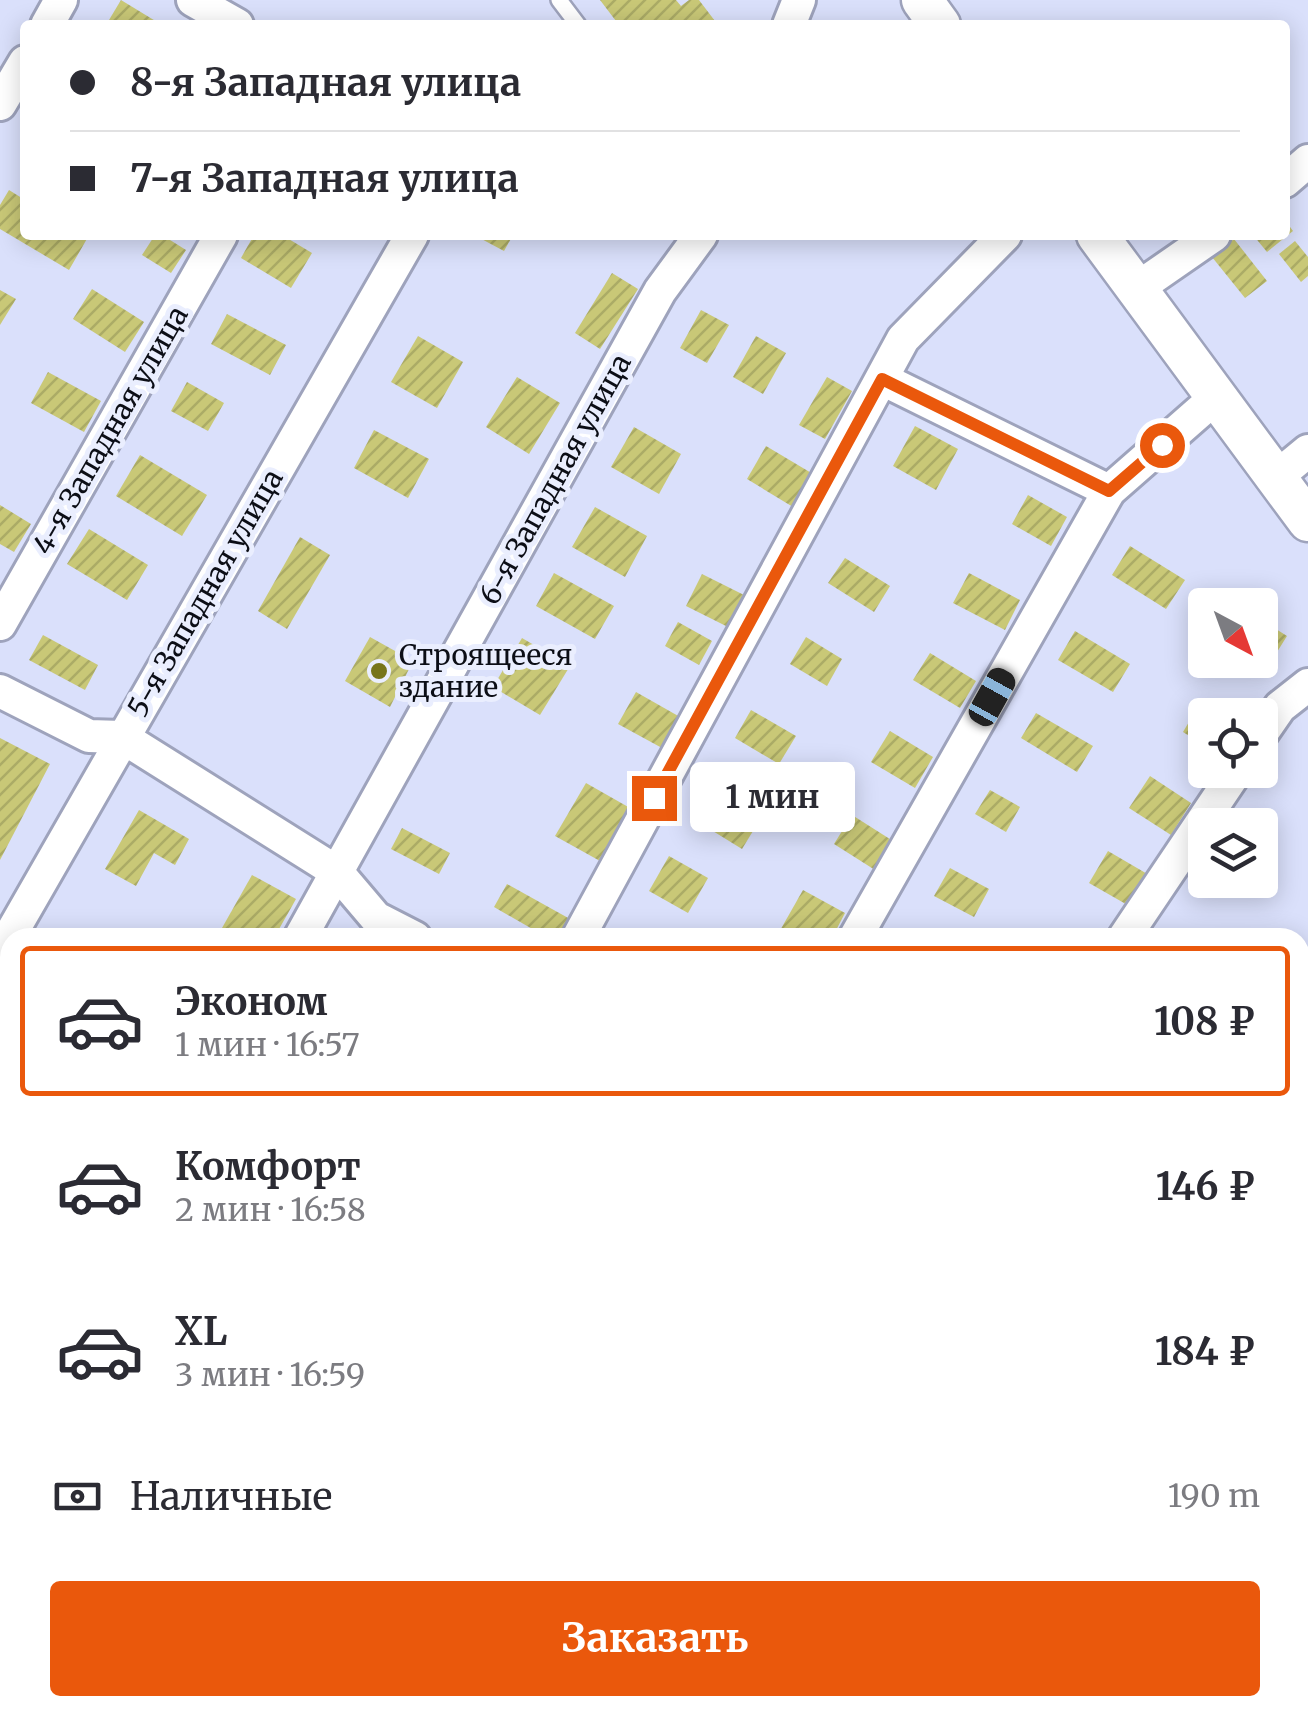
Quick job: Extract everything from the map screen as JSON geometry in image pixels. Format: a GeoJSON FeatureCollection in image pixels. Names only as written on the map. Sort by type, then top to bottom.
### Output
{"type":"FeatureCollection","features":[{"type":"Feature","properties":{"kind":"street"},"geometry":{"type":"LineString","coordinates":[[193,0],[228,20]]}},
{"type":"Feature","properties":{"kind":"street"},"geometry":{"type":"LineString","coordinates":[[0,104],[20,70]]}},
{"type":"Feature","properties":{"kind":"street","name":"4-я Западная улица"},"geometry":{"type":"LineString","coordinates":[[0,624],[218,240]]}},
{"type":"Feature","properties":{"kind":"street","name":"5-я Западная улица"},"geometry":{"type":"LineString","coordinates":[[14,928],[409,240]]}},
{"type":"Feature","properties":{"kind":"street","name":"6-я Западная улица"},"geometry":{"type":"LineString","coordinates":[[305,928],[660,291],[697,240]]}},
{"type":"Feature","properties":{"kind":"street"},"geometry":{"type":"LineString","coordinates":[[583,928],[903,339],[1000,240]]}},
{"type":"Feature","properties":{"kind":"street"},"geometry":{"type":"LineString","coordinates":[[1101,240],[1308,521]]}},
{"type":"Feature","properties":{"kind":"street"},"geometry":{"type":"LineString","coordinates":[[1136,288],[1207,240]]}},
{"type":"Feature","properties":{"kind":"street"},"geometry":{"type":"LineString","coordinates":[[882,379],[1109,491]]}},
{"type":"Feature","properties":{"kind":"street"},"geometry":{"type":"LineString","coordinates":[[861,928],[1109,491],[1215,398]]}},
{"type":"Feature","properties":{"kind":"street"},"geometry":{"type":"LineString","coordinates":[[1275,478],[1308,451]]}},
{"type":"Feature","properties":{"kind":"street"},"geometry":{"type":"LineString","coordinates":[[1278,710],[1308,685]]}},
{"type":"Feature","properties":{"kind":"street"},"geometry":{"type":"LineString","coordinates":[[0,690],[89,736],[122,737],[336,872],[376,918],[396,928]]}},
{"type":"Feature","properties":{"kind":"street"},"geometry":{"type":"LineString","coordinates":[[1131,928],[1225,788]]}},
{"type":"Feature","properties":{"kind":"building"},"geometry":{"type":"Polygon","coordinates":[[[121,0],[154,20],[109,20],[121,0]]]}},
{"type":"Feature","properties":{"kind":"building"},"geometry":{"type":"Polygon","coordinates":[[[600,0],[676,0],[681,6],[689,0],[699,0],[714,20],[615,20],[600,0]]]}},
{"type":"Feature","properties":{"kind":"building"},"geometry":{"type":"Polygon","coordinates":[[[9,190],[20,197],[20,240],[86,240],[69,270],[0,229],[0,205],[9,190]]]}},
{"type":"Feature","properties":{"kind":"building"},"geometry":{"type":"Polygon","coordinates":[[[152,240],[170,240],[186,250],[171,273],[142,255],[152,240]]]}},
{"type":"Feature","properties":{"kind":"building"},"geometry":{"type":"Polygon","coordinates":[[[251,240],[290,240],[312,253],[291,288],[241,258],[251,240]]]}},
{"type":"Feature","properties":{"kind":"building"},"geometry":{"type":"Polygon","coordinates":[[[483,240],[510,240],[504,251],[483,240]]]}},
{"type":"Feature","properties":{"kind":"building"},"geometry":{"type":"Polygon","coordinates":[[[1235,240],[1267,281],[1245,298],[1212,257],[1235,240]]]}},
{"type":"Feature","properties":{"kind":"building"},"geometry":{"type":"Polygon","coordinates":[[[1257,240],[1282,240],[1267,252],[1257,240]]]}},
{"type":"Feature","properties":{"kind":"building"},"geometry":{"type":"Polygon","coordinates":[[[1295,241],[1308,257],[1308,276],[1301,282],[1279,254],[1295,241]]]}},
{"type":"Feature","properties":{"kind":"building"},"geometry":{"type":"Polygon","coordinates":[[[612,273],[638,289],[600,349],[575,333],[612,273]]]}},
{"type":"Feature","properties":{"kind":"building"},"geometry":{"type":"Polygon","coordinates":[[[92,289],[144,322],[125,352],[73,319],[92,289]]]}},
{"type":"Feature","properties":{"kind":"building"},"geometry":{"type":"Polygon","coordinates":[[[0,290],[16,299],[0,325],[0,290]]]}},
{"type":"Feature","properties":{"kind":"building"},"geometry":{"type":"Polygon","coordinates":[[[701,310],[729,325],[707,363],[680,348],[701,310]]]}},
{"type":"Feature","properties":{"kind":"building"},"geometry":{"type":"Polygon","coordinates":[[[227,314],[286,345],[270,375],[211,344],[227,314]]]}},
{"type":"Feature","properties":{"kind":"building"},"geometry":{"type":"Polygon","coordinates":[[[418,336],[463,362],[437,408],[391,382],[418,336]]]}},
{"type":"Feature","properties":{"kind":"building"},"geometry":{"type":"Polygon","coordinates":[[[756,336],[786,353],[763,394],[733,377],[756,336]]]}},
{"type":"Feature","properties":{"kind":"building"},"geometry":{"type":"Polygon","coordinates":[[[48,372],[101,401],[84,432],[31,403],[48,372]]]}},
{"type":"Feature","properties":{"kind":"building"},"geometry":{"type":"Polygon","coordinates":[[[517,377],[560,403],[529,454],[486,427],[517,377]]]}},
{"type":"Feature","properties":{"kind":"building"},"geometry":{"type":"Polygon","coordinates":[[[827,377],[852,391],[825,439],[799,425],[827,377]]]}},
{"type":"Feature","properties":{"kind":"building"},"geometry":{"type":"Polygon","coordinates":[[[187,382],[224,403],[208,431],[171,411],[187,382]]]}},
{"type":"Feature","properties":{"kind":"building"},"geometry":{"type":"Polygon","coordinates":[[[915,426],[958,449],[936,490],[893,466],[915,426]]]}},
{"type":"Feature","properties":{"kind":"building"},"geometry":{"type":"Polygon","coordinates":[[[634,427],[681,454],[659,494],[611,467],[634,427]]]}},
{"type":"Feature","properties":{"kind":"building"},"geometry":{"type":"Polygon","coordinates":[[[374,430],[429,459],[408,498],[354,468],[374,430]]]}},
{"type":"Feature","properties":{"kind":"building"},"geometry":{"type":"Polygon","coordinates":[[[766,446],[813,474],[793,507],[747,479],[766,446]]]}},
{"type":"Feature","properties":{"kind":"building"},"geometry":{"type":"Polygon","coordinates":[[[140,455],[207,495],[182,536],[116,496],[140,455]]]}},
{"type":"Feature","properties":{"kind":"building"},"geometry":{"type":"Polygon","coordinates":[[[1028,495],[1067,517],[1051,546],[1012,524],[1028,495]]]}},
{"type":"Feature","properties":{"kind":"building"},"geometry":{"type":"Polygon","coordinates":[[[0,505],[31,524],[14,552],[0,544],[0,505]]]}},
{"type":"Feature","properties":{"kind":"building"},"geometry":{"type":"Polygon","coordinates":[[[595,507],[647,536],[625,577],[572,547],[595,507]]]}},
{"type":"Feature","properties":{"kind":"building"},"geometry":{"type":"Polygon","coordinates":[[[89,529],[148,565],[127,600],[67,564],[89,529]]]}},
{"type":"Feature","properties":{"kind":"building"},"geometry":{"type":"Polygon","coordinates":[[[300,537],[330,555],[287,629],[258,611],[300,537]]]}},
{"type":"Feature","properties":{"kind":"building"},"geometry":{"type":"Polygon","coordinates":[[[1130,546],[1185,580],[1166,609],[1112,575],[1130,546]]]}},
{"type":"Feature","properties":{"kind":"building"},"geometry":{"type":"Polygon","coordinates":[[[845,558],[890,586],[874,612],[828,583],[845,558]]]}},
{"type":"Feature","properties":{"kind":"building"},"geometry":{"type":"Polygon","coordinates":[[[554,573],[614,606],[595,639],[536,606],[554,573]]]}},
{"type":"Feature","properties":{"kind":"building"},"geometry":{"type":"Polygon","coordinates":[[[969,573],[1020,600],[1005,630],[953,603],[969,573]]]}},
{"type":"Feature","properties":{"kind":"building"},"geometry":{"type":"Polygon","coordinates":[[[702,574],[744,595],[728,627],[686,606],[702,574]]]}},
{"type":"Feature","properties":{"kind":"building"},"geometry":{"type":"Polygon","coordinates":[[[678,622],[712,641],[699,665],[665,646],[678,622]]]}},
{"type":"Feature","properties":{"kind":"building"},"geometry":{"type":"Polygon","coordinates":[[[1278,630],[1287,636],[1278,650],[1278,630]]]}},
{"type":"Feature","properties":{"kind":"building"},"geometry":{"type":"Polygon","coordinates":[[[1075,631],[1130,664],[1113,692],[1058,660],[1075,631]]]}},
{"type":"Feature","properties":{"kind":"building"},"geometry":{"type":"Polygon","coordinates":[[[43,635],[98,665],[85,690],[29,660],[43,635]]]}},
{"type":"Feature","properties":{"kind":"building","name":"Строящееся здание"},"geometry":{"type":"Polygon","coordinates":[[[370,637],[413,661],[390,707],[345,681],[370,637]]]}},
{"type":"Feature","properties":{"kind":"building"},"geometry":{"type":"Polygon","coordinates":[[[806,637],[842,659],[827,686],[790,664],[806,637]]]}},
{"type":"Feature","properties":{"kind":"building"},"geometry":{"type":"Polygon","coordinates":[[[522,638],[570,666],[540,715],[493,687],[522,638]]]}},
{"type":"Feature","properties":{"kind":"building"},"geometry":{"type":"Polygon","coordinates":[[[930,653],[976,681],[960,708],[913,680],[930,653]]]}},
{"type":"Feature","properties":{"kind":"building"},"geometry":{"type":"Polygon","coordinates":[[[636,692],[680,717],[662,748],[618,724],[636,692]]]}},
{"type":"Feature","properties":{"kind":"building"},"geometry":{"type":"Polygon","coordinates":[[[751,710],[796,736],[779,764],[735,738],[751,710]]]}},
{"type":"Feature","properties":{"kind":"building"},"geometry":{"type":"Polygon","coordinates":[[[1036,713],[1093,746],[1077,772],[1021,738],[1036,713]]]}},
{"type":"Feature","properties":{"kind":"building"},"geometry":{"type":"Polygon","coordinates":[[[890,731],[933,757],[915,788],[871,762],[890,731]]]}},
{"type":"Feature","properties":{"kind":"building"},"geometry":{"type":"Polygon","coordinates":[[[0,738],[50,764],[0,860],[0,738]]]}},
{"type":"Feature","properties":{"kind":"building"},"geometry":{"type":"Polygon","coordinates":[[[1150,776],[1191,803],[1171,835],[1129,808],[1150,776]]]}},
{"type":"Feature","properties":{"kind":"building"},"geometry":{"type":"Polygon","coordinates":[[[586,783],[630,808],[600,861],[555,836],[586,783]]]}},
{"type":"Feature","properties":{"kind":"building"},"geometry":{"type":"Polygon","coordinates":[[[714,789],[761,818],[742,849],[695,820],[714,789]]]}},
{"type":"Feature","properties":{"kind":"building"},"geometry":{"type":"Polygon","coordinates":[[[990,790],[1020,807],[1006,832],[975,814],[990,790]]]}},
{"type":"Feature","properties":{"kind":"building"},"geometry":{"type":"Polygon","coordinates":[[[139,810],[189,839],[175,865],[154,853],[136,886],[105,869],[139,810]]]}},
{"type":"Feature","properties":{"kind":"building"},"geometry":{"type":"Polygon","coordinates":[[[852,815],[893,841],[875,870],[834,844],[852,815]]]}},
{"type":"Feature","properties":{"kind":"building"},"geometry":{"type":"Polygon","coordinates":[[[402,828],[450,853],[439,874],[391,849],[402,828]]]}},
{"type":"Feature","properties":{"kind":"building"},"geometry":{"type":"Polygon","coordinates":[[[1108,851],[1149,875],[1131,907],[1089,883],[1108,851]]]}},
{"type":"Feature","properties":{"kind":"building"},"geometry":{"type":"Polygon","coordinates":[[[669,856],[708,878],[688,913],[649,891],[669,856]]]}},
{"type":"Feature","properties":{"kind":"building"},"geometry":{"type":"Polygon","coordinates":[[[950,868],[989,889],[974,917],[934,896],[950,868]]]}},
{"type":"Feature","properties":{"kind":"building"},"geometry":{"type":"Polygon","coordinates":[[[252,875],[296,899],[280,928],[222,928],[252,875]]]}},
{"type":"Feature","properties":{"kind":"building"},"geometry":{"type":"Polygon","coordinates":[[[507,884],[570,919],[565,928],[531,928],[494,907],[507,884]]]}},
{"type":"Feature","properties":{"kind":"building"},"geometry":{"type":"Polygon","coordinates":[[[803,890],[845,913],[837,928],[781,928],[803,890]]]}},
{"type":"Feature","properties":{"kind":"place","name":"Строящееся здание"},"geometry":{"type":"Point","coordinates":[379,671]}},
{"type":"Feature","properties":{"kind":"route"},"geometry":{"type":"LineString","coordinates":[[654,798],[882,379],[1109,491],[1162,445]]}}]}
